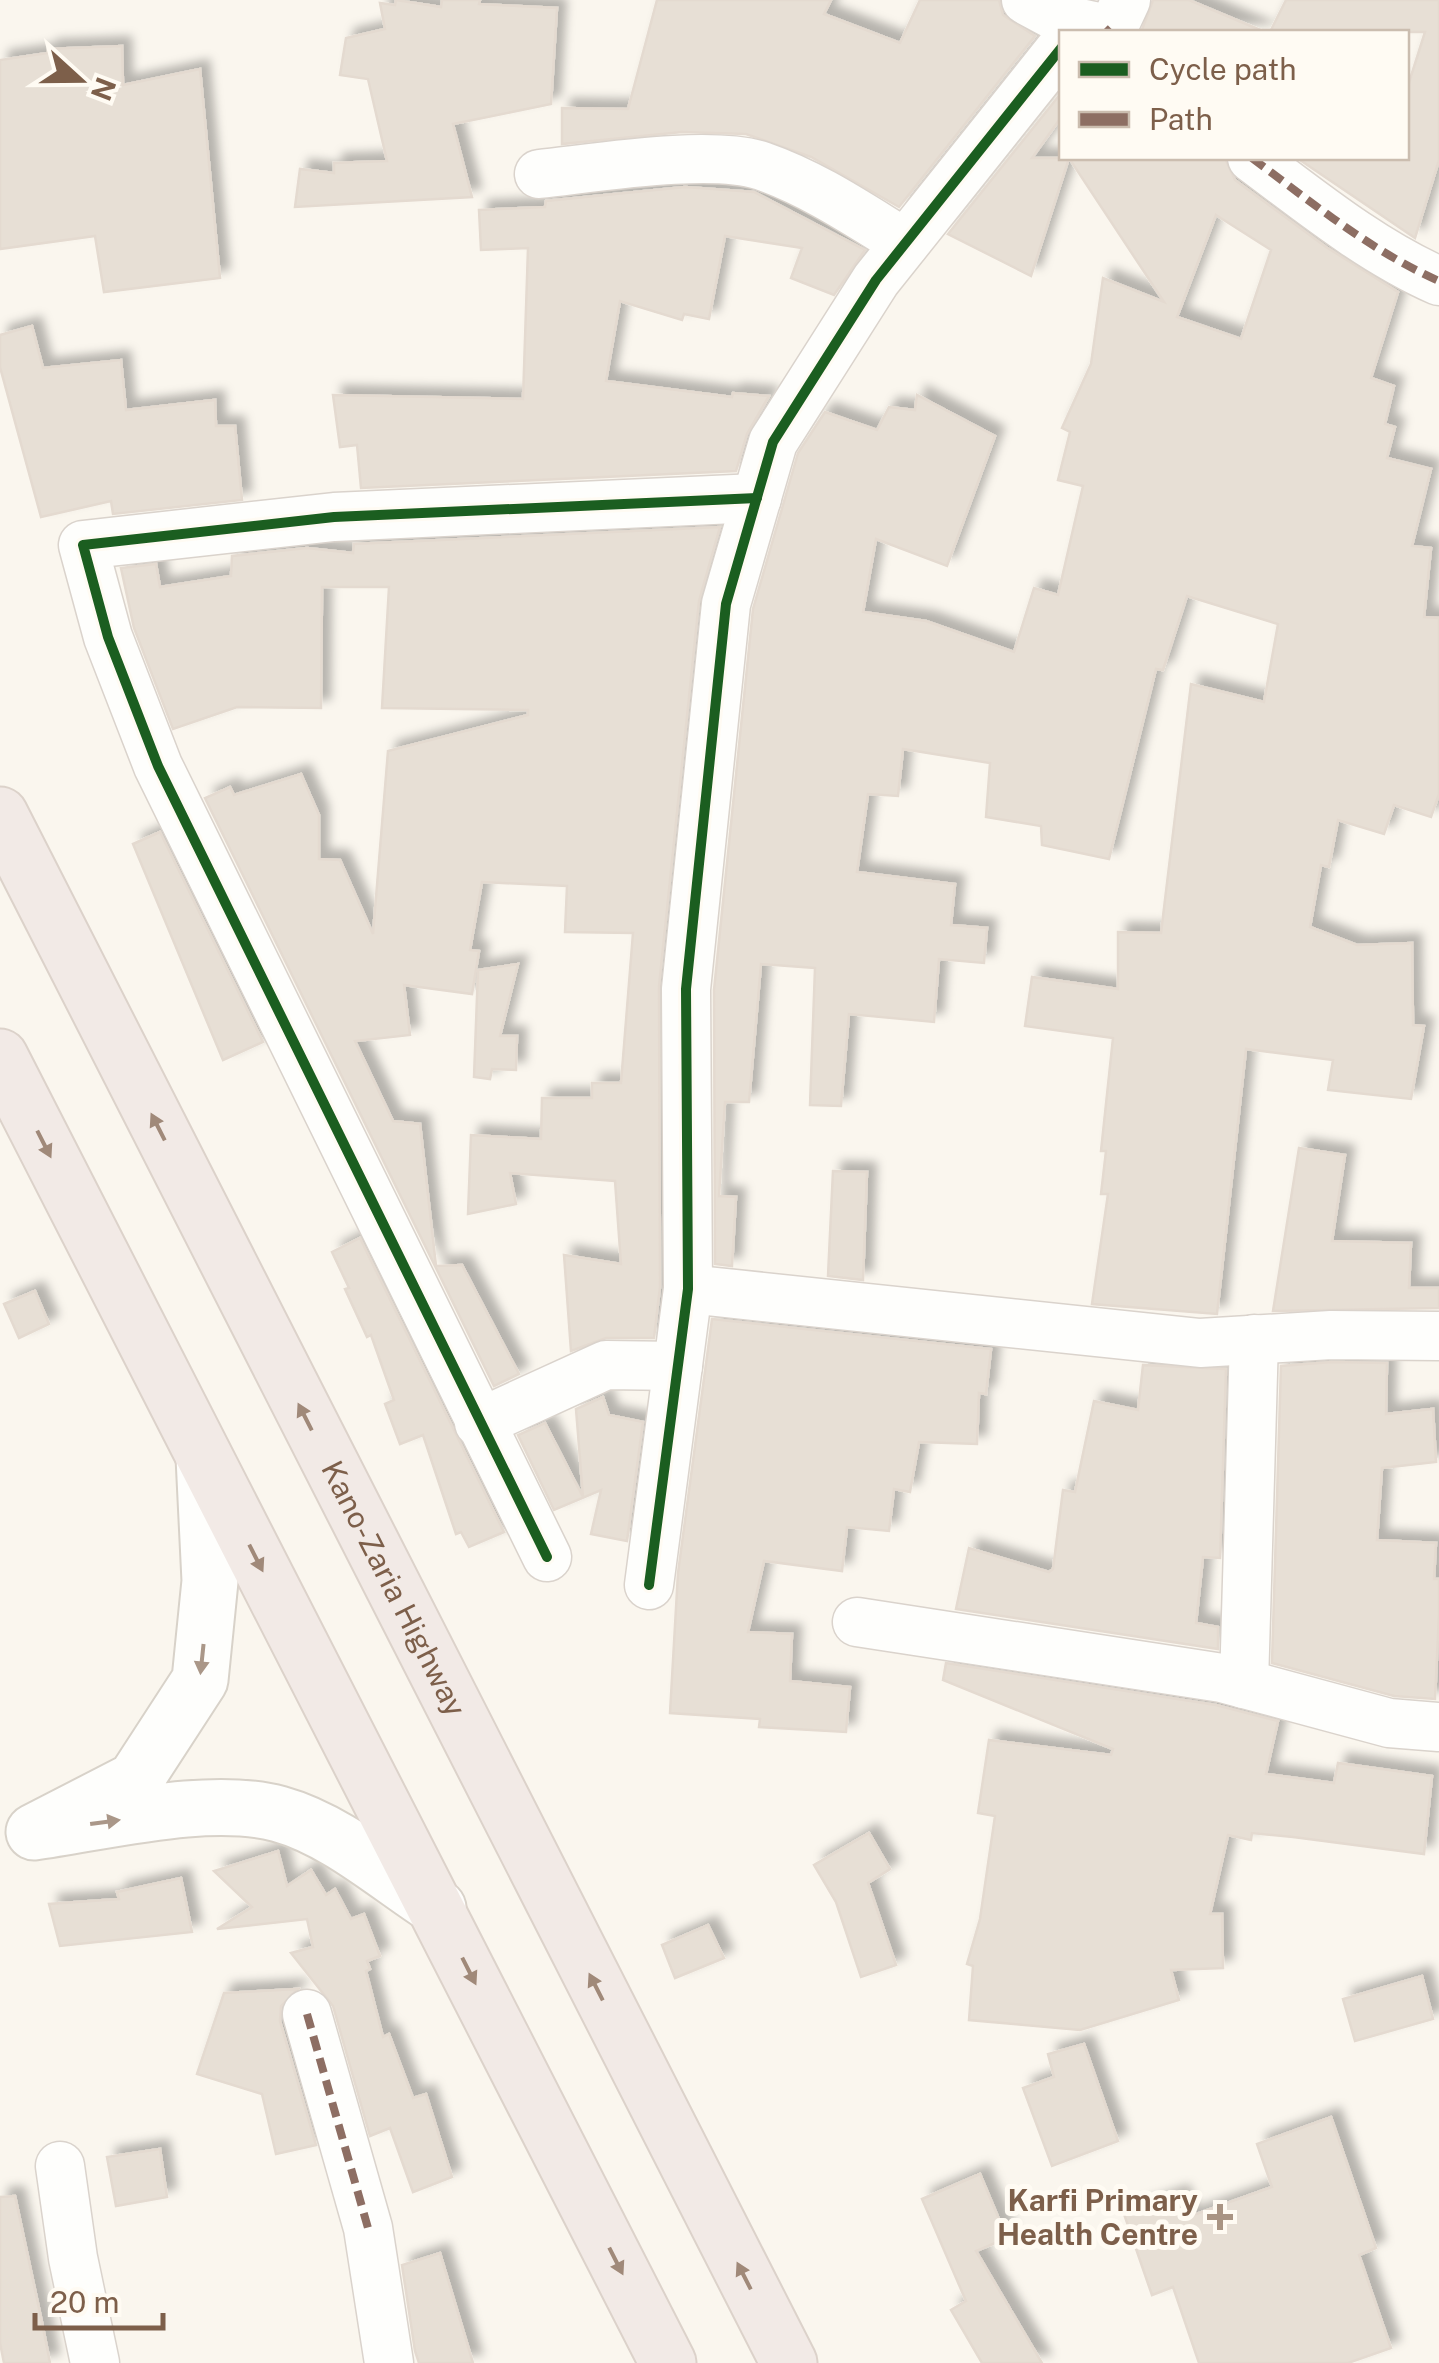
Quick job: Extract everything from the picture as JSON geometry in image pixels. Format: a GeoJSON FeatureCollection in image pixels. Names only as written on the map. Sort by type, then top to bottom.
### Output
{"type":"FeatureCollection","features":[{"type":"Feature","properties":{"kind":"highway","name":"Kano-Zaria Highway"},"geometry":{"type":"LineString","coordinates":[[0,815],[789,2363]]}},
{"type":"Feature","properties":{"kind":"highway"},"geometry":{"type":"LineString","coordinates":[[0,1057],[668,2363]]}},
{"type":"Feature","properties":{"kind":"main road"},"geometry":{"type":"LineString","coordinates":[[17,1837],[136,1780],[200,1680],[210,1581],[204,1458]]}},
{"type":"Feature","properties":{"kind":"main road"},"geometry":{"type":"LineString","coordinates":[[17,1837],[200,1809],[276,1814],[319,1830],[438,1908]]}},
{"type":"Feature","properties":{"kind":"street"},"geometry":{"type":"LineString","coordinates":[[1026,0],[1061,19],[1093,27]]}},
{"type":"Feature","properties":{"kind":"street"},"geometry":{"type":"LineString","coordinates":[[650,1585],[688,1289],[686,989],[726,604],[773,442],[905,243],[1059,66]]}},
{"type":"Feature","properties":{"kind":"street"},"geometry":{"type":"LineString","coordinates":[[539,174],[674,160],[758,165],[825,193],[905,243]]}},
{"type":"Feature","properties":{"kind":"street"},"geometry":{"type":"LineString","coordinates":[[1255,160],[1375,246],[1439,281]]}},
{"type":"Feature","properties":{"kind":"street"},"geometry":{"type":"LineString","coordinates":[[546,1557],[158,766],[108,637],[83,545],[334,517],[757,498]]}},
{"type":"Feature","properties":{"kind":"street"},"geometry":{"type":"LineString","coordinates":[[688,1289],[1200,1343],[1439,1336]]}},
{"type":"Feature","properties":{"kind":"street"},"geometry":{"type":"LineString","coordinates":[[1244,1684],[1254,1340]]}},
{"type":"Feature","properties":{"kind":"street"},"geometry":{"type":"LineString","coordinates":[[478,1423],[606,1365],[678,1366]]}},
{"type":"Feature","properties":{"kind":"street"},"geometry":{"type":"LineString","coordinates":[[857,1622],[1244,1684],[1388,1723],[1439,1726]]}},
{"type":"Feature","properties":{"kind":"street"},"geometry":{"type":"LineString","coordinates":[[308,2014],[368,2228],[389,2363]]}},
{"type":"Feature","properties":{"kind":"street"},"geometry":{"type":"LineString","coordinates":[[60,2166],[73,2258],[96,2363]]}},
{"type":"Feature","properties":{"kind":"building"},"geometry":{"type":"Polygon","coordinates":[[[396,0],[441,7],[442,0],[480,0],[479,4],[557,8],[551,104],[453,124],[472,197],[295,207],[300,169],[334,173],[334,163],[387,161],[368,79],[340,75],[346,38],[385,29],[380,3],[395,5],[396,0]]]}},
{"type":"Feature","properties":{"kind":"building"},"geometry":{"type":"Polygon","coordinates":[[[657,0],[831,0],[824,14],[900,43],[920,0],[999,0],[1003,15],[1035,36],[899,207],[811,157],[746,134],[682,132],[562,144],[562,108],[628,109],[657,0]]]}},
{"type":"Feature","properties":{"kind":"building"},"geometry":{"type":"Polygon","coordinates":[[[1153,0],[1189,0],[1260,30],[1142,30],[1153,0]]]}},
{"type":"Feature","properties":{"kind":"building"},"geometry":{"type":"Polygon","coordinates":[[[1286,0],[1439,0],[1439,160],[1415,238],[1300,160],[1409,160],[1409,83],[1425,32],[1271,30],[1286,0]]]}},
{"type":"Feature","properties":{"kind":"building"},"geometry":{"type":"Polygon","coordinates":[[[122,46],[123,85],[200,69],[220,278],[104,292],[95,236],[0,249],[0,60],[48,53],[48,49],[122,46]]]}},
{"type":"Feature","properties":{"kind":"building"},"geometry":{"type":"Polygon","coordinates":[[[1059,96],[1059,120],[1032,158],[1068,160],[1031,276],[948,234],[1059,96]]]}},
{"type":"Feature","properties":{"kind":"building"},"geometry":{"type":"Polygon","coordinates":[[[1070,160],[1226,160],[1235,180],[1326,247],[1398,292],[1371,378],[1394,386],[1385,424],[1395,427],[1387,458],[1431,469],[1412,546],[1431,548],[1424,617],[1439,618],[1439,794],[1431,817],[1394,805],[1384,834],[1338,820],[1329,867],[1321,865],[1310,927],[1357,945],[1412,943],[1413,1025],[1424,1026],[1411,1099],[1328,1090],[1333,1060],[1246,1049],[1217,1314],[1092,1304],[1108,1194],[1101,1194],[1106,1151],[1101,1151],[1113,1038],[1025,1026],[1032,977],[1118,989],[1118,932],[1161,933],[1191,684],[1264,702],[1278,624],[1187,596],[1163,670],[1156,669],[1109,859],[1042,845],[1041,826],[986,817],[990,763],[903,749],[898,796],[868,794],[857,872],[955,884],[951,925],[987,928],[984,963],[939,959],[934,1022],[849,1014],[841,1106],[810,1105],[815,968],[761,964],[749,1102],[725,1102],[719,1196],[736,1197],[732,1266],[715,1264],[714,990],[753,609],[798,453],[825,412],[877,430],[889,407],[915,410],[917,395],[995,436],[947,566],[876,539],[863,612],[926,621],[1014,652],[1034,588],[1058,595],[1083,486],[1058,480],[1070,432],[1062,428],[1091,364],[1103,278],[1164,302],[1070,160]],[[1216,215],[1177,317],[1241,339],[1271,250],[1216,215]]]}},
{"type":"Feature","properties":{"kind":"building"},"geometry":{"type":"Polygon","coordinates":[[[685,187],[754,192],[865,250],[834,295],[791,278],[802,248],[725,236],[709,319],[684,314],[682,320],[620,301],[606,381],[732,397],[733,393],[769,396],[747,434],[736,471],[361,488],[357,445],[340,447],[333,395],[523,399],[528,248],[481,250],[479,210],[545,207],[546,201],[685,187]]]}},
{"type":"Feature","properties":{"kind":"building"},"geometry":{"type":"Polygon","coordinates":[[[32,326],[43,368],[121,360],[126,410],[215,400],[216,426],[235,426],[242,500],[113,514],[111,501],[41,517],[0,367],[0,335],[32,326]]]}},
{"type":"Feature","properties":{"kind":"building"},"geometry":{"type":"Polygon","coordinates":[[[720,527],[699,601],[659,986],[660,1287],[654,1338],[606,1338],[571,1351],[564,1255],[621,1264],[615,1181],[510,1173],[516,1204],[468,1214],[471,1135],[541,1139],[542,1098],[592,1098],[592,1083],[621,1083],[633,933],[565,932],[567,886],[482,882],[470,950],[479,951],[472,994],[404,985],[410,1035],[355,1041],[393,1121],[420,1124],[436,1266],[462,1265],[519,1374],[494,1386],[205,798],[230,787],[234,795],[301,774],[319,815],[319,859],[340,860],[373,934],[388,751],[528,715],[528,710],[382,708],[389,587],[322,587],[321,708],[237,707],[173,729],[134,628],[121,568],[156,564],[160,587],[231,576],[232,556],[307,548],[353,553],[354,544],[720,527]]]}},
{"type":"Feature","properties":{"kind":"building"},"geometry":{"type":"Polygon","coordinates":[[[160,832],[263,1042],[223,1060],[133,844],[160,832]]]}},
{"type":"Feature","properties":{"kind":"building"},"geometry":{"type":"Polygon","coordinates":[[[518,964],[500,1036],[517,1036],[516,1070],[492,1069],[490,1079],[474,1077],[478,970],[518,964]]]}},
{"type":"Feature","properties":{"kind":"building"},"geometry":{"type":"Polygon","coordinates":[[[1299,1148],[1345,1155],[1332,1241],[1411,1243],[1409,1288],[1439,1288],[1439,1308],[1273,1311],[1299,1148]]]}},
{"type":"Feature","properties":{"kind":"building"},"geometry":{"type":"Polygon","coordinates":[[[833,1171],[867,1172],[863,1280],[828,1276],[833,1171]]]}},
{"type":"Feature","properties":{"kind":"building"},"geometry":{"type":"Polygon","coordinates":[[[360,1238],[504,1532],[469,1547],[461,1532],[456,1534],[423,1435],[400,1444],[385,1404],[394,1400],[371,1335],[367,1337],[332,1252],[360,1238]]]}},
{"type":"Feature","properties":{"kind":"building"},"geometry":{"type":"Polygon","coordinates":[[[35,1291],[49,1324],[19,1338],[4,1304],[35,1291]]]}},
{"type":"Feature","properties":{"kind":"building"},"geometry":{"type":"Polygon","coordinates":[[[712,1319],[991,1349],[986,1394],[979,1393],[977,1444],[919,1442],[910,1492],[894,1489],[889,1531],[847,1527],[842,1571],[764,1561],[748,1632],[792,1634],[790,1681],[850,1687],[846,1732],[759,1727],[760,1719],[670,1713],[678,1573],[712,1319]]]}},
{"type":"Feature","properties":{"kind":"building"},"geometry":{"type":"Polygon","coordinates":[[[1387,1363],[1386,1414],[1433,1409],[1436,1462],[1382,1468],[1377,1540],[1436,1543],[1434,1579],[1439,1579],[1439,1614],[1435,1699],[1394,1696],[1272,1663],[1281,1366],[1387,1363]]]}},
{"type":"Feature","properties":{"kind":"building"},"geometry":{"type":"Polygon","coordinates":[[[1143,1365],[1226,1369],[1220,1558],[1203,1557],[1196,1623],[1218,1627],[1218,1649],[956,1609],[969,1548],[1049,1572],[1053,1569],[1063,1490],[1075,1492],[1094,1401],[1138,1410],[1143,1365]]]}},
{"type":"Feature","properties":{"kind":"building"},"geometry":{"type":"Polygon","coordinates":[[[603,1397],[609,1415],[643,1422],[627,1541],[591,1534],[601,1490],[554,1510],[518,1435],[545,1423],[583,1497],[576,1409],[603,1397]]]}},
{"type":"Feature","properties":{"kind":"building"},"geometry":{"type":"Polygon","coordinates":[[[946,1663],[1216,1705],[1278,1721],[1266,1774],[1334,1783],[1338,1763],[1432,1776],[1424,1854],[1252,1833],[1251,1840],[1228,1835],[1210,1914],[1222,1914],[1223,1968],[1171,1970],[1179,2000],[1080,2030],[969,2020],[973,1966],[967,1964],[980,1919],[995,1816],[978,1813],[989,1740],[1111,1755],[1113,1749],[943,1680],[946,1663]]]}},
{"type":"Feature","properties":{"kind":"building"},"geometry":{"type":"Polygon","coordinates":[[[869,1833],[890,1869],[868,1883],[896,1965],[861,1977],[836,1902],[814,1865],[869,1833]]]}},
{"type":"Feature","properties":{"kind":"building"},"geometry":{"type":"Polygon","coordinates":[[[278,1851],[287,1886],[311,1870],[326,1895],[335,1889],[351,1919],[364,1914],[380,1956],[367,1961],[370,1969],[366,1971],[383,2037],[389,2034],[413,2098],[426,2094],[452,2177],[413,2192],[390,2128],[370,2136],[333,2006],[291,1953],[313,1947],[307,1919],[217,1929],[252,1907],[214,1871],[278,1851]]]}},
{"type":"Feature","properties":{"kind":"building"},"geometry":{"type":"Polygon","coordinates":[[[181,1878],[192,1932],[60,1946],[49,1904],[119,1899],[117,1892],[181,1878]]]}},
{"type":"Feature","properties":{"kind":"building"},"geometry":{"type":"Polygon","coordinates":[[[708,1925],[724,1958],[675,1978],[662,1945],[708,1925]]]}},
{"type":"Feature","properties":{"kind":"building"},"geometry":{"type":"Polygon","coordinates":[[[1422,1976],[1433,2019],[1355,2041],[1343,1999],[1422,1976]]]}},
{"type":"Feature","properties":{"kind":"building"},"geometry":{"type":"Polygon","coordinates":[[[298,1989],[281,2006],[280,2021],[316,2145],[276,2154],[262,2094],[197,2074],[224,1993],[298,1989]]]}},
{"type":"Feature","properties":{"kind":"building"},"geometry":{"type":"Polygon","coordinates":[[[1084,2044],[1118,2141],[1052,2166],[1023,2088],[1054,2077],[1048,2054],[1084,2044]]]}},
{"type":"Feature","properties":{"kind":"building"},"geometry":{"type":"Polygon","coordinates":[[[1331,2117],[1376,2248],[1359,2255],[1391,2348],[1348,2363],[1199,2363],[1173,2287],[1152,2295],[1124,2214],[1180,2194],[1188,2217],[1272,2187],[1257,2144],[1331,2117]]]}},
{"type":"Feature","properties":{"kind":"building"},"geometry":{"type":"Polygon","coordinates":[[[160,2149],[167,2197],[116,2206],[107,2157],[160,2149]]]}},
{"type":"Feature","properties":{"kind":"building"},"geometry":{"type":"Polygon","coordinates":[[[980,2174],[1007,2238],[976,2251],[1042,2363],[982,2363],[951,2310],[966,2301],[922,2199],[980,2174]]]}},
{"type":"Feature","properties":{"kind":"building"},"geometry":{"type":"Polygon","coordinates":[[[15,2196],[50,2363],[4,2363],[0,2343],[0,2197],[15,2196]]]}},
{"type":"Feature","properties":{"kind":"building"},"geometry":{"type":"Polygon","coordinates":[[[440,2253],[473,2363],[419,2363],[415,2351],[402,2265],[440,2253]]]}},
{"type":"Feature","properties":{"kind":"marked path"},"geometry":{"type":"LineString","coordinates":[[1255,160],[1366,240],[1439,281]]}},
{"type":"Feature","properties":{"kind":"marked path"},"geometry":{"type":"LineString","coordinates":[[307,2014],[368,2228]]}},
{"type":"Feature","properties":{"kind":"cycle path"},"geometry":{"type":"LineString","coordinates":[[649,1585],[688,1289],[686,989],[726,604],[773,442],[876,280],[1059,51]]}},
{"type":"Feature","properties":{"kind":"cycle path"},"geometry":{"type":"LineString","coordinates":[[547,1557],[158,766],[108,637],[83,545],[334,517],[757,498]]}},
{"type":"Feature","properties":{"kind":"place","name":"Karfi Primary Health Centre"},"geometry":{"type":"Point","coordinates":[1220,2217]}}]}
